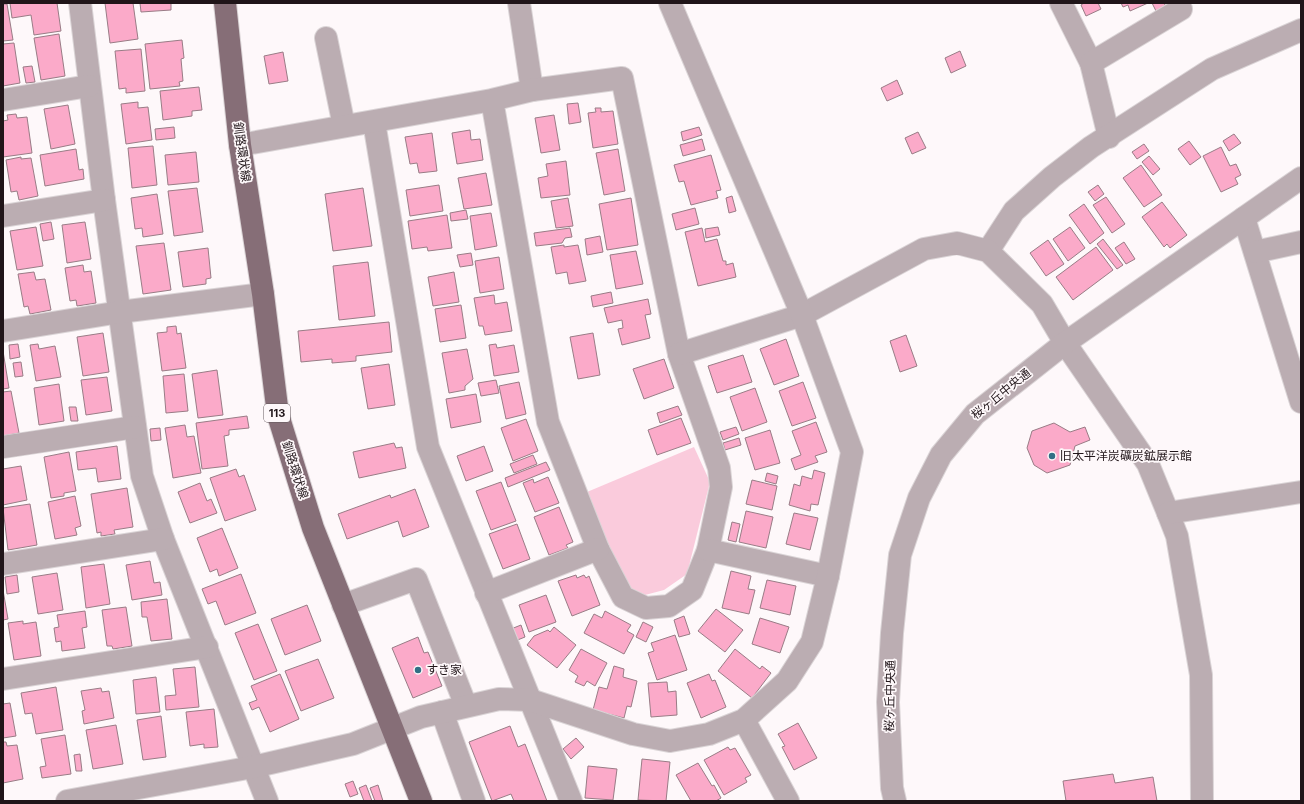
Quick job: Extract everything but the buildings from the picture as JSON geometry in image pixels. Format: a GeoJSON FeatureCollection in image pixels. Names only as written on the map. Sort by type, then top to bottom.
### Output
{"type":"FeatureCollection","features":[{"type":"Feature","properties":{"kind":"main road","name":"釧路環状線"},"geometry":{"type":"LineString","coordinates":[[225,3],[240,145],[278,415],[314,528],[391,729],[421,801]]}},
{"type":"Feature","properties":{"kind":"street"},"geometry":{"type":"LineString","coordinates":[[80,3],[89,86],[142,476],[163,539],[267,801]]}},
{"type":"Feature","properties":{"kind":"street"},"geometry":{"type":"LineString","coordinates":[[519,3],[532,90]]}},
{"type":"Feature","properties":{"kind":"street"},"geometry":{"type":"LineString","coordinates":[[67,801],[253,767],[353,744],[421,717],[499,699],[530,700],[633,734],[670,741],[708,734],[744,720],[787,681],[812,642],[828,576],[852,452],[802,315],[670,3]]}},
{"type":"Feature","properties":{"kind":"street"},"geometry":{"type":"LineString","coordinates":[[1061,3],[1091,63],[1109,137]]}},
{"type":"Feature","properties":{"kind":"street"},"geometry":{"type":"LineString","coordinates":[[1091,63],[1181,9]]}},
{"type":"Feature","properties":{"kind":"street"},"geometry":{"type":"LineString","coordinates":[[988,251],[1014,211],[1052,177],[1091,147],[1109,137],[1212,69],[1301,30]]}},
{"type":"Feature","properties":{"kind":"street"},"geometry":{"type":"LineString","coordinates":[[326,38],[344,126]]}},
{"type":"Feature","properties":{"kind":"street"},"geometry":{"type":"LineString","coordinates":[[240,145],[492,100],[532,90],[622,78],[679,354],[719,468],[721,487],[708,550],[692,590],[669,606],[646,608],[623,597],[598,549],[548,422],[492,100]]}},
{"type":"Feature","properties":{"kind":"street"},"geometry":{"type":"LineString","coordinates":[[3,100],[89,86]]}},
{"type":"Feature","properties":{"kind":"street"},"geometry":{"type":"LineString","coordinates":[[374,122],[428,447],[571,801]]}},
{"type":"Feature","properties":{"kind":"street","name":"桜ヶ丘中央通"},"geometry":{"type":"LineString","coordinates":[[895,801],[892,788],[888,702],[892,633],[900,555],[919,498],[941,455],[975,414],[1065,343],[1301,178]]}},
{"type":"Feature","properties":{"kind":"street"},"geometry":{"type":"LineString","coordinates":[[3,216],[104,200]]}},
{"type":"Feature","properties":{"kind":"street"},"geometry":{"type":"LineString","coordinates":[[1244,218],[1301,402]]}},
{"type":"Feature","properties":{"kind":"street"},"geometry":{"type":"LineString","coordinates":[[1255,252],[1301,242]]}},
{"type":"Feature","properties":{"kind":"street"},"geometry":{"type":"LineString","coordinates":[[679,354],[802,315],[924,249],[957,243],[988,251],[1042,304],[1065,343],[1148,464],[1177,536],[1201,675],[1202,801]]}},
{"type":"Feature","properties":{"kind":"street"},"geometry":{"type":"LineString","coordinates":[[3,331],[120,312],[262,294]]}},
{"type":"Feature","properties":{"kind":"street"},"geometry":{"type":"LineString","coordinates":[[3,447],[135,427]]}},
{"type":"Feature","properties":{"kind":"street"},"geometry":{"type":"LineString","coordinates":[[1168,513],[1301,492]]}},
{"type":"Feature","properties":{"kind":"street"},"geometry":{"type":"LineString","coordinates":[[3,564],[163,539]]}},
{"type":"Feature","properties":{"kind":"street"},"geometry":{"type":"LineString","coordinates":[[486,593],[598,549]]}},
{"type":"Feature","properties":{"kind":"street"},"geometry":{"type":"LineString","coordinates":[[708,550],[828,576]]}},
{"type":"Feature","properties":{"kind":"street"},"geometry":{"type":"LineString","coordinates":[[343,605],[416,579],[466,706]]}},
{"type":"Feature","properties":{"kind":"street"},"geometry":{"type":"LineString","coordinates":[[3,679],[207,647]]}},
{"type":"Feature","properties":{"kind":"street"},"geometry":{"type":"LineString","coordinates":[[442,712],[474,801]]}},
{"type":"Feature","properties":{"kind":"street"},"geometry":{"type":"LineString","coordinates":[[744,720],[788,801]]}},
{"type":"Feature","properties":{"kind":"shaded area"},"geometry":{"type":"Polygon","coordinates":[[[694,447],[710,482],[687,574],[664,590],[645,595],[625,586],[587,492],[694,447]]]}},
{"type":"Feature","properties":{"kind":"place","name":"旧太平洋炭礦炭鉱展示館"},"geometry":{"type":"Point","coordinates":[1052,456]}},
{"type":"Feature","properties":{"kind":"place","name":"すき家"},"geometry":{"type":"Point","coordinates":[418,670]}}]}
